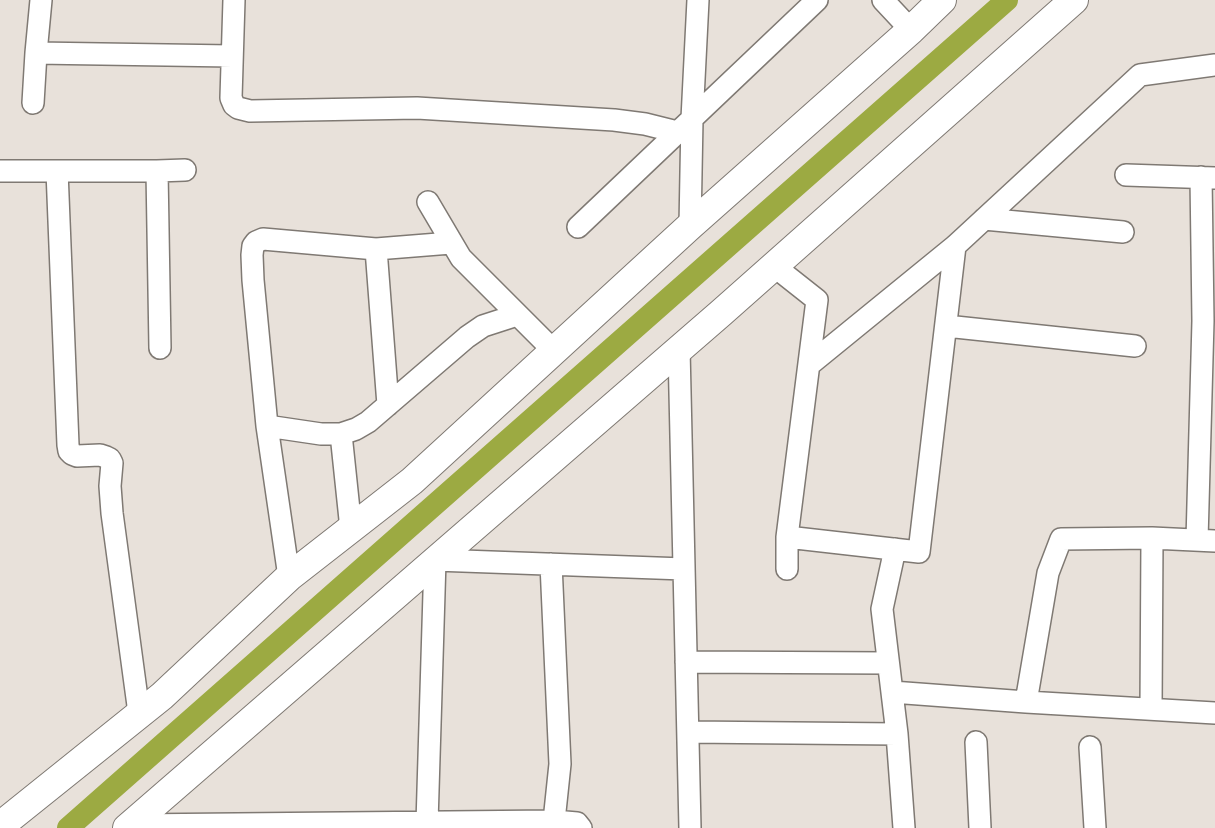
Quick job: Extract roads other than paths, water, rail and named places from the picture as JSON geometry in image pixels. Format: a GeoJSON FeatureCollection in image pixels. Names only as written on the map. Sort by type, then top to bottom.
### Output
{"type":"FeatureCollection","features":[{"type":"Feature","properties":{"kind":"street"},"geometry":{"type":"LineString","coordinates":[[34,103],[41,0]]}},
{"type":"Feature","properties":{"kind":"street"},"geometry":{"type":"LineString","coordinates":[[234,0],[230,98],[238,108],[250,111],[417,108],[684,125]]}},
{"type":"Feature","properties":{"kind":"street"},"geometry":{"type":"LineString","coordinates":[[690,226],[684,125],[698,0]]}},
{"type":"Feature","properties":{"kind":"street"},"geometry":{"type":"LineString","coordinates":[[578,227],[817,0]]}},
{"type":"Feature","properties":{"kind":"street"},"geometry":{"type":"LineString","coordinates":[[883,0],[911,30]]}},
{"type":"Feature","properties":{"kind":"street"},"geometry":{"type":"LineString","coordinates":[[0,826],[162,696],[289,577],[412,481],[690,226],[911,30],[942,0]]}},
{"type":"Feature","properties":{"kind":"street"},"geometry":{"type":"LineString","coordinates":[[129,826],[774,266],[1074,0]]}},
{"type":"Feature","properties":{"kind":"street"},"geometry":{"type":"LineString","coordinates":[[36,53],[232,56]]}},
{"type":"Feature","properties":{"kind":"street"},"geometry":{"type":"LineString","coordinates":[[809,365],[955,246],[1140,75],[1215,65]]}},
{"type":"Feature","properties":{"kind":"street"},"geometry":{"type":"LineString","coordinates":[[0,171],[185,170]]}},
{"type":"Feature","properties":{"kind":"street"},"geometry":{"type":"LineString","coordinates":[[57,171],[68,445],[69,451],[72,454],[77,456],[106,457],[112,463],[110,486],[112,513],[139,713]]}},
{"type":"Feature","properties":{"kind":"street"},"geometry":{"type":"LineString","coordinates":[[157,171],[160,348]]}},
{"type":"Feature","properties":{"kind":"street"},"geometry":{"type":"LineString","coordinates":[[1026,702],[1048,573],[1061,539],[1152,538],[1206,540],[1209,321],[1208,178],[1126,175]]}},
{"type":"Feature","properties":{"kind":"street"},"geometry":{"type":"LineString","coordinates":[[428,202],[461,258],[554,351]]}},
{"type":"Feature","properties":{"kind":"street"},"geometry":{"type":"LineString","coordinates":[[984,219],[1124,232]]}},
{"type":"Feature","properties":{"kind":"street"},"geometry":{"type":"LineString","coordinates":[[289,577],[267,426],[253,280],[253,246],[256,242],[263,239],[376,249],[452,243]]}},
{"type":"Feature","properties":{"kind":"street"},"geometry":{"type":"LineString","coordinates":[[787,537],[919,552],[955,246]]}},
{"type":"Feature","properties":{"kind":"street"},"geometry":{"type":"LineString","coordinates":[[376,249],[388,405]]}},
{"type":"Feature","properties":{"kind":"street"},"geometry":{"type":"LineString","coordinates":[[774,266],[817,300],[787,537],[787,569]]}},
{"type":"Feature","properties":{"kind":"street"},"geometry":{"type":"LineString","coordinates":[[267,426],[322,434],[341,434],[356,429],[388,405],[467,337],[483,326],[517,315]]}},
{"type":"Feature","properties":{"kind":"street"},"geometry":{"type":"LineString","coordinates":[[946,326],[1135,346]]}},
{"type":"Feature","properties":{"kind":"street"},"geometry":{"type":"LineString","coordinates":[[679,349],[690,828]]}},
{"type":"Feature","properties":{"kind":"street"},"geometry":{"type":"LineString","coordinates":[[341,434],[351,529]]}},
{"type":"Feature","properties":{"kind":"street"},"geometry":{"type":"LineString","coordinates":[[1151,709],[1152,538]]}},
{"type":"Feature","properties":{"kind":"street"},"geometry":{"type":"LineString","coordinates":[[895,549],[882,609],[897,734],[904,828]]}},
{"type":"Feature","properties":{"kind":"street"},"geometry":{"type":"LineString","coordinates":[[436,560],[684,569]]}},
{"type":"Feature","properties":{"kind":"street"},"geometry":{"type":"LineString","coordinates":[[427,822],[436,560]]}},
{"type":"Feature","properties":{"kind":"street"},"geometry":{"type":"LineString","coordinates":[[551,564],[560,764],[554,821]]}},
{"type":"Feature","properties":{"kind":"street"},"geometry":{"type":"LineString","coordinates":[[686,662],[888,663]]}},
{"type":"Feature","properties":{"kind":"street"},"geometry":{"type":"LineString","coordinates":[[892,692],[1215,713]]}},
{"type":"Feature","properties":{"kind":"street"},"geometry":{"type":"LineString","coordinates":[[688,732],[897,734]]}},
{"type":"Feature","properties":{"kind":"street"},"geometry":{"type":"LineString","coordinates":[[976,742],[980,828]]}},
{"type":"Feature","properties":{"kind":"street"},"geometry":{"type":"LineString","coordinates":[[1090,747],[1095,828]]}},
{"type":"Feature","properties":{"kind":"street"},"geometry":{"type":"LineString","coordinates":[[129,826],[313,826],[427,822],[463,825],[554,821],[576,823],[581,828]]}},
{"type":"Feature","properties":{"kind":"waterway"},"geometry":{"type":"LineString","coordinates":[[68,828],[1007,0]]}}]}
